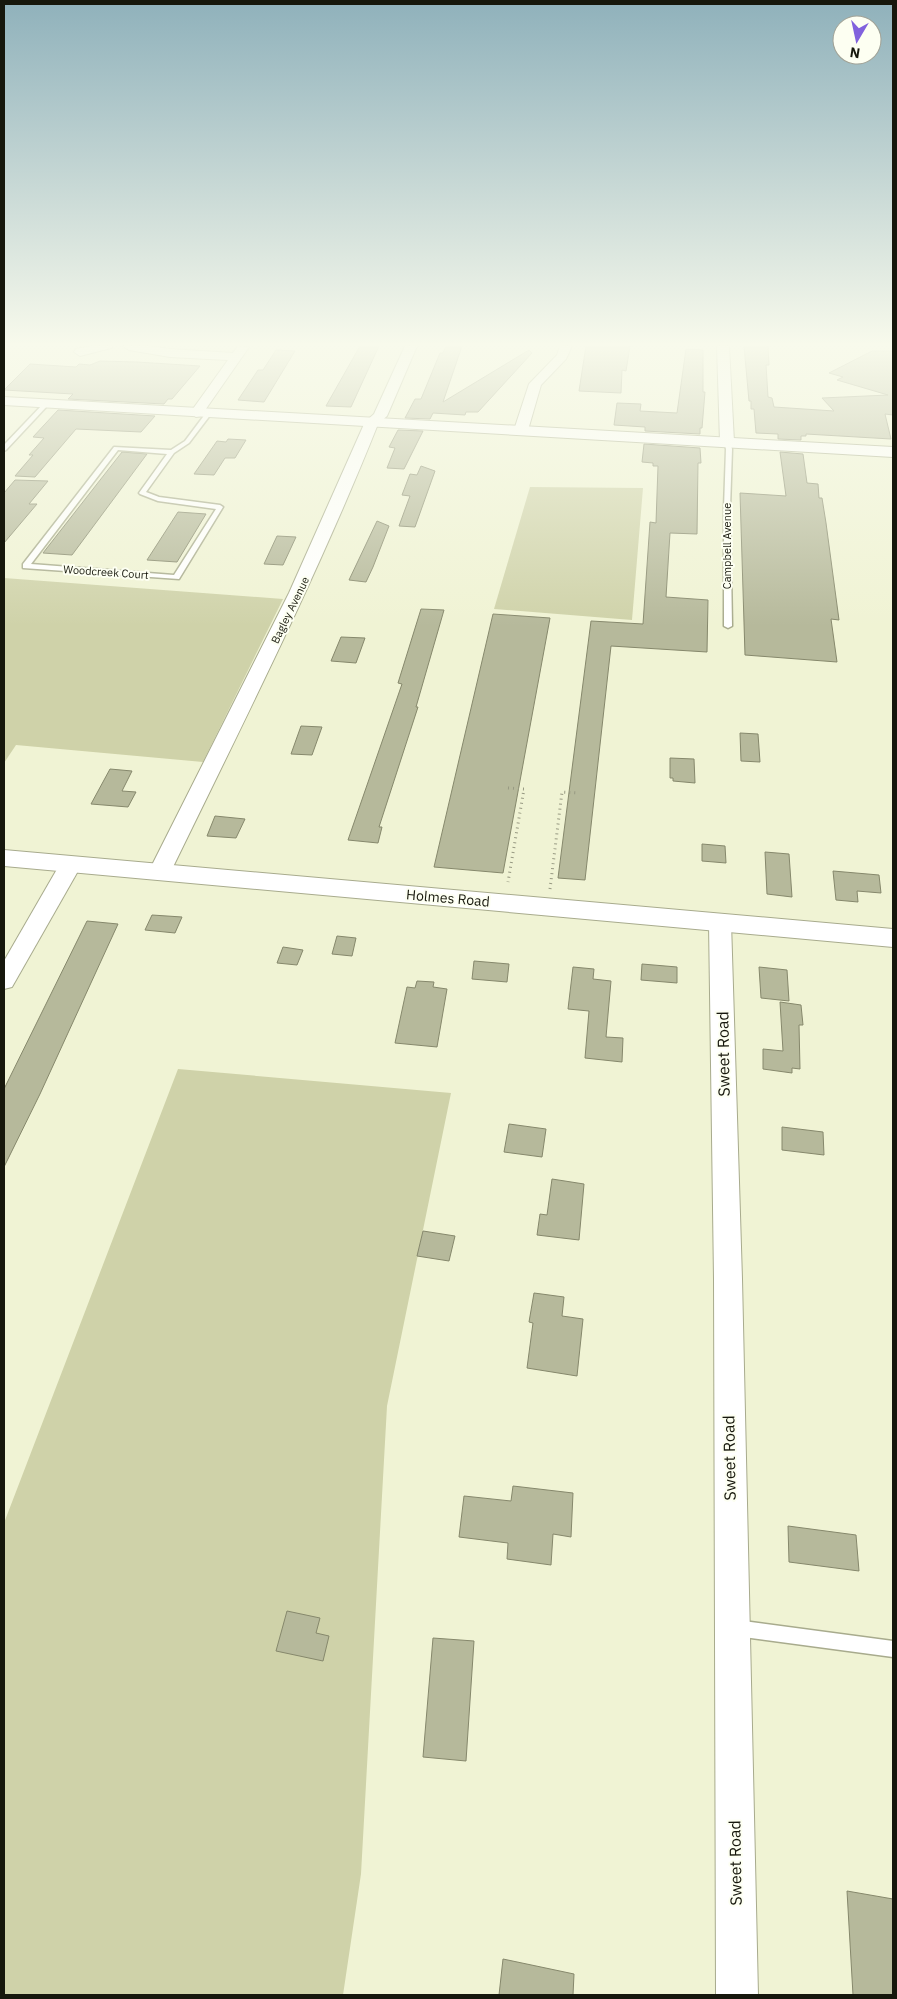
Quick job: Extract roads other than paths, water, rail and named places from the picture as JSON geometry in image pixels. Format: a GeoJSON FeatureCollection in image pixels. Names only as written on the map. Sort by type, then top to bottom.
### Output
{"type":"FeatureCollection","features":[{"type":"Feature","properties":{"kind":"street","name":"Bagley Avenue"},"geometry":{"type":"LineString","coordinates":[[160,871],[297,596],[344,492],[365,439]]}},
{"type":"Feature","properties":{"kind":"street"},"geometry":{"type":"LineString","coordinates":[[680,439],[893,452]]}},
{"type":"Feature","properties":{"kind":"street","name":"Holmes Road"},"geometry":{"type":"LineString","coordinates":[[4,858],[893,938]]}},
{"type":"Feature","properties":{"kind":"street"},"geometry":{"type":"LineString","coordinates":[[4,981],[70,864]]}},
{"type":"Feature","properties":{"kind":"street","name":"Sweet Road"},"geometry":{"type":"LineString","coordinates":[[720,922],[728,1261],[737,1995]]}},
{"type":"Feature","properties":{"kind":"lane"},"geometry":{"type":"LineString","coordinates":[[4,449],[13,439]]}},
{"type":"Feature","properties":{"kind":"lane","name":"Woodcreek Court"},"geometry":{"type":"LineString","coordinates":[[172,452],[116,448],[26,566],[176,577],[220,507],[158,499],[142,494],[172,452],[188,439]]}},
{"type":"Feature","properties":{"kind":"lane","name":"Campbell Avenue"},"geometry":{"type":"LineString","coordinates":[[727,442],[730,449],[727,508],[728,626]]}},
{"type":"Feature","properties":{"kind":"lane"},"geometry":{"type":"LineString","coordinates":[[732,1628],[893,1649]]}}]}
